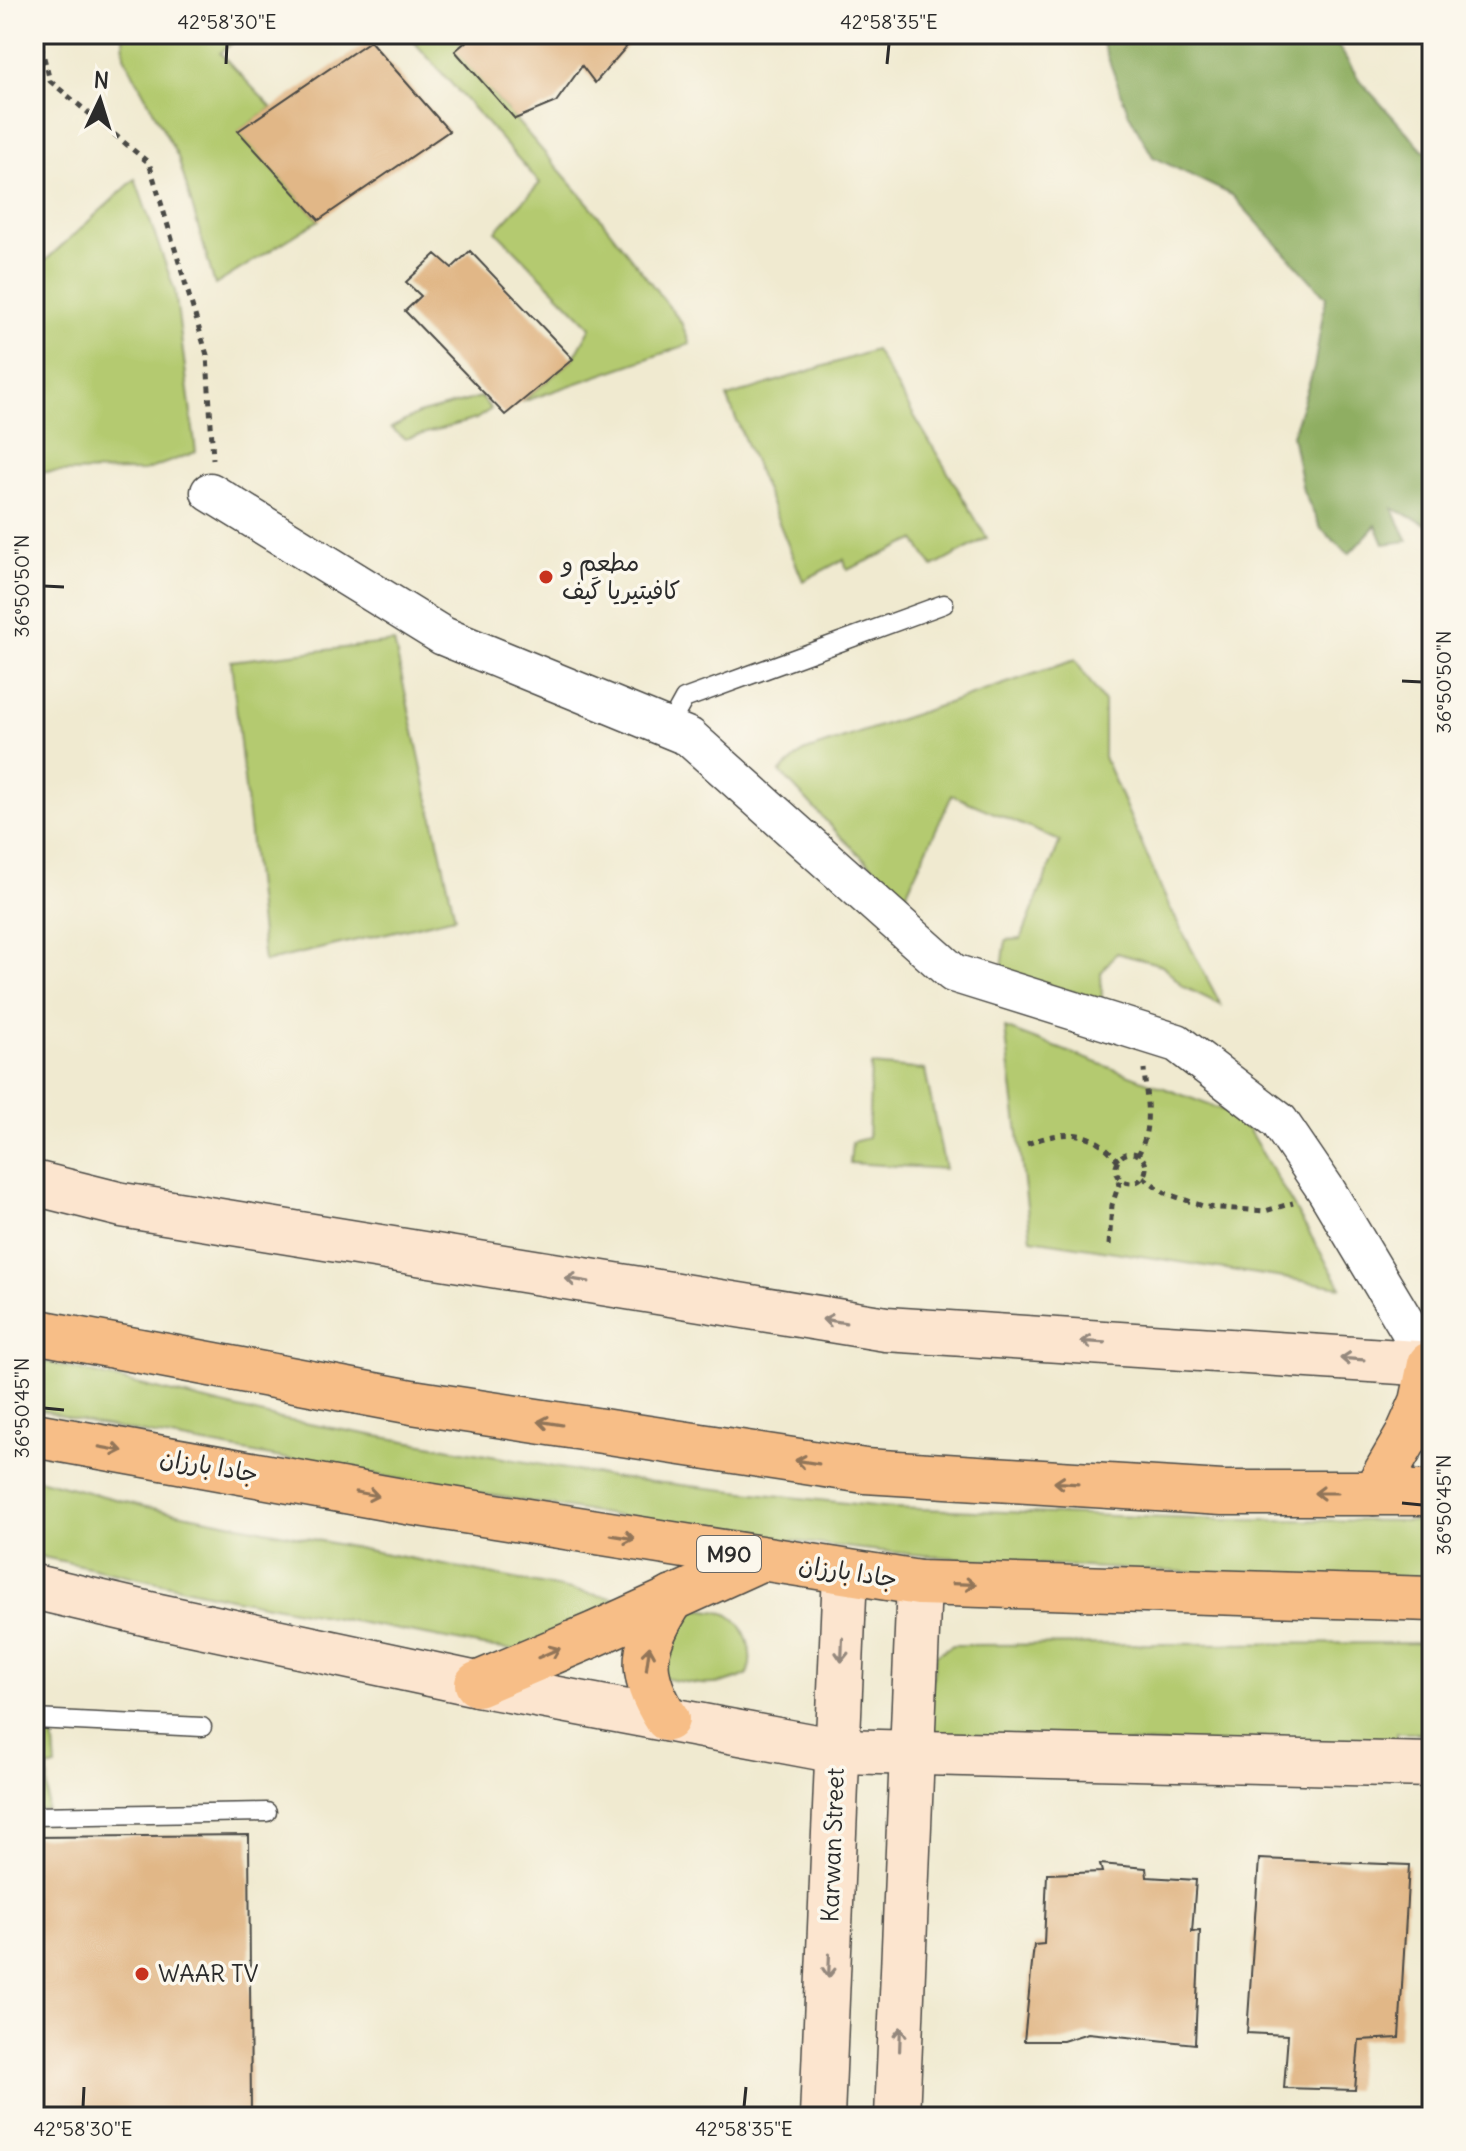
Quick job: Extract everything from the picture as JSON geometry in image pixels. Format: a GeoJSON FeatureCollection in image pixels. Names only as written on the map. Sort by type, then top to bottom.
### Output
{"type":"FeatureCollection","features":[{"type":"Feature","properties":{"kind":"highway"},"geometry":{"type":"LineString","coordinates":[[34,1331],[412,1402],[865,1471],[1222,1493],[1432,1493]]}},
{"type":"Feature","properties":{"kind":"highway"},"geometry":{"type":"LineString","coordinates":[[1374,1493],[1407,1436],[1422,1402],[1431,1365]]}},
{"type":"Feature","properties":{"kind":"highway","name":"جادا بارزان"},"geometry":{"type":"LineString","coordinates":[[34,1435],[407,1502],[919,1583],[1432,1599]]}},
{"type":"Feature","properties":{"kind":"highway"},"geometry":{"type":"LineString","coordinates":[[477,1684],[760,1559]]}},
{"type":"Feature","properties":{"kind":"highway"},"geometry":{"type":"LineString","coordinates":[[667,1719],[651,1694],[646,1672],[649,1647],[657,1622],[673,1598]]}},
{"type":"Feature","properties":{"kind":"main road"},"geometry":{"type":"LineString","coordinates":[[34,1183],[122,1205],[886,1329],[1431,1365]]}},
{"type":"Feature","properties":{"kind":"main road","name":"Karwan Street"},"geometry":{"type":"LineString","coordinates":[[822,2117],[845,1572]]}},
{"type":"Feature","properties":{"kind":"main road"},"geometry":{"type":"LineString","coordinates":[[897,2117],[919,1583]]}},
{"type":"Feature","properties":{"kind":"main road"},"geometry":{"type":"LineString","coordinates":[[34,1587],[164,1618],[477,1684],[837,1751],[1432,1765]]}},
{"type":"Feature","properties":{"kind":"street"},"geometry":{"type":"LineString","coordinates":[[210,492],[443,636],[689,737],[953,973],[1177,1043],[1279,1121],[1326,1190],[1431,1365]]}},
{"type":"Feature","properties":{"kind":"lane"},"geometry":{"type":"LineString","coordinates":[[668,728],[684,699],[944,604]]}},
{"type":"Feature","properties":{"kind":"lane"},"geometry":{"type":"LineString","coordinates":[[34,1719],[202,1727]]}},
{"type":"Feature","properties":{"kind":"lane"},"geometry":{"type":"LineString","coordinates":[[34,1816],[267,1812]]}},
{"type":"Feature","properties":{"kind":"path"},"geometry":{"type":"LineString","coordinates":[[38,34],[50,81],[149,163],[207,355],[214,464],[210,492]]}},
{"type":"Feature","properties":{"kind":"path"},"geometry":{"type":"LineString","coordinates":[[1138,1155],[1144,1144],[1148,1115],[1140,1031]]}},
{"type":"Feature","properties":{"kind":"path"},"geometry":{"type":"LineString","coordinates":[[1027,1144],[1057,1133],[1087,1136],[1102,1144],[1118,1161]]}},
{"type":"Feature","properties":{"kind":"path"},"geometry":{"type":"LineString","coordinates":[[1129,1153],[1138,1155],[1146,1162],[1143,1177],[1135,1182],[1121,1178],[1116,1170],[1118,1161],[1129,1153]]}},
{"type":"Feature","properties":{"kind":"path"},"geometry":{"type":"LineString","coordinates":[[1143,1177],[1165,1193],[1185,1201],[1229,1211],[1265,1211],[1299,1202],[1326,1190]]}},
{"type":"Feature","properties":{"kind":"path"},"geometry":{"type":"LineString","coordinates":[[1109,1245],[1112,1205],[1121,1178]]}},
{"type":"Feature","properties":{"kind":"green space"},"geometry":{"type":"Polygon","coordinates":[[[123,34],[243,34],[220,53],[272,108],[239,131],[319,220],[215,285],[178,157],[124,56],[123,34]]]}},
{"type":"Feature","properties":{"kind":"green space"},"geometry":{"type":"Polygon","coordinates":[[[407,34],[471,34],[456,51],[594,210],[681,322],[690,344],[522,402],[573,359],[591,327],[496,231],[540,183],[407,34]]]}},
{"type":"Feature","properties":{"kind":"green space"},"geometry":{"type":"Polygon","coordinates":[[[1099,34],[1331,34],[1360,81],[1424,151],[1432,148],[1432,527],[1392,508],[1408,541],[1384,544],[1376,525],[1349,554],[1321,529],[1303,491],[1292,435],[1314,368],[1326,297],[1232,195],[1153,157],[1129,114],[1099,34]]]}},
{"type":"Feature","properties":{"kind":"green space"},"geometry":{"type":"Polygon","coordinates":[[[135,179],[175,291],[196,452],[144,471],[34,472],[34,271],[135,179]]]}},
{"type":"Feature","properties":{"kind":"green space"},"geometry":{"type":"Polygon","coordinates":[[[875,350],[987,538],[933,567],[915,540],[847,570],[844,559],[803,581],[727,397],[875,350]]]}},
{"type":"Feature","properties":{"kind":"green space"},"geometry":{"type":"Polygon","coordinates":[[[481,397],[491,409],[476,419],[405,439],[391,428],[418,414],[481,397]]]}},
{"type":"Feature","properties":{"kind":"green space"},"geometry":{"type":"Polygon","coordinates":[[[394,642],[455,917],[264,962],[231,661],[394,642]]]}},
{"type":"Feature","properties":{"kind":"green space"},"geometry":{"type":"Polygon","coordinates":[[[1075,660],[1104,702],[1104,757],[1168,904],[1221,1005],[1184,987],[1162,965],[1116,953],[1101,973],[1102,999],[1001,974],[1006,940],[1021,939],[1060,841],[952,795],[905,896],[845,841],[780,772],[803,752],[1075,660]]]}},
{"type":"Feature","properties":{"kind":"green space"},"geometry":{"type":"Polygon","coordinates":[[[1005,1028],[1241,1117],[1341,1287],[1031,1239],[1005,1028]]]}},
{"type":"Feature","properties":{"kind":"green space"},"geometry":{"type":"Polygon","coordinates":[[[871,1065],[925,1070],[945,1169],[850,1163],[852,1142],[868,1138],[871,1065]]]}},
{"type":"Feature","properties":{"kind":"green space"},"geometry":{"type":"Polygon","coordinates":[[[34,1359],[280,1419],[617,1478],[892,1508],[1224,1520],[1432,1521],[1432,1581],[1133,1570],[984,1560],[835,1546],[649,1521],[92,1424],[34,1408],[34,1359]]]}},
{"type":"Feature","properties":{"kind":"green space"},"geometry":{"type":"Polygon","coordinates":[[[34,1478],[142,1506],[648,1605],[537,1652],[494,1648],[225,1597],[34,1555],[34,1478]]]}},
{"type":"Feature","properties":{"kind":"green space"},"geometry":{"type":"Polygon","coordinates":[[[670,1608],[717,1612],[736,1620],[748,1642],[748,1674],[736,1680],[712,1684],[652,1676],[670,1608]]]}},
{"type":"Feature","properties":{"kind":"green space"},"geometry":{"type":"Polygon","coordinates":[[[1432,1643],[1432,1733],[1397,1733],[1396,1753],[924,1735],[936,1655],[953,1645],[1432,1643]]]}},
{"type":"Feature","properties":{"kind":"green space"},"geometry":{"type":"Polygon","coordinates":[[[34,1732],[53,1732],[56,1767],[48,1767],[47,1810],[34,1809],[34,1732]]]}},
{"type":"Feature","properties":{"kind":"building"},"geometry":{"type":"Polygon","coordinates":[[[475,34],[617,34],[628,45],[595,83],[582,66],[556,102],[515,119],[455,51],[475,34]]]}},
{"type":"Feature","properties":{"kind":"building"},"geometry":{"type":"Polygon","coordinates":[[[370,41],[449,131],[319,220],[238,131],[370,41]]]}},
{"type":"Feature","properties":{"kind":"building"},"geometry":{"type":"Polygon","coordinates":[[[470,251],[573,359],[505,415],[405,311],[421,296],[406,282],[436,254],[452,268],[470,251]]]}},
{"type":"Feature","properties":{"kind":"building","name":"WAAR TV"},"geometry":{"type":"Polygon","coordinates":[[[249,1835],[251,2117],[106,2111],[107,2117],[34,2115],[34,1837],[249,1835]]]}},
{"type":"Feature","properties":{"kind":"building"},"geometry":{"type":"Polygon","coordinates":[[[1259,1859],[1409,1865],[1399,2038],[1359,2040],[1355,2090],[1284,2088],[1288,2035],[1247,2033],[1259,1859]]]}},
{"type":"Feature","properties":{"kind":"building"},"geometry":{"type":"Polygon","coordinates":[[[1100,1864],[1146,1868],[1147,1877],[1196,1880],[1192,1932],[1200,1931],[1195,2044],[1088,2033],[1063,2041],[1024,2041],[1034,1945],[1044,1944],[1047,1874],[1102,1872],[1100,1864]]]}},
{"type":"Feature","properties":{"kind":"place","name":"مطعم و كافيتيريا كَيف"},"geometry":{"type":"Point","coordinates":[546,577]}},
{"type":"Feature","properties":{"kind":"place","name":"WAAR TV"},"geometry":{"type":"Point","coordinates":[142,1974]}}]}
